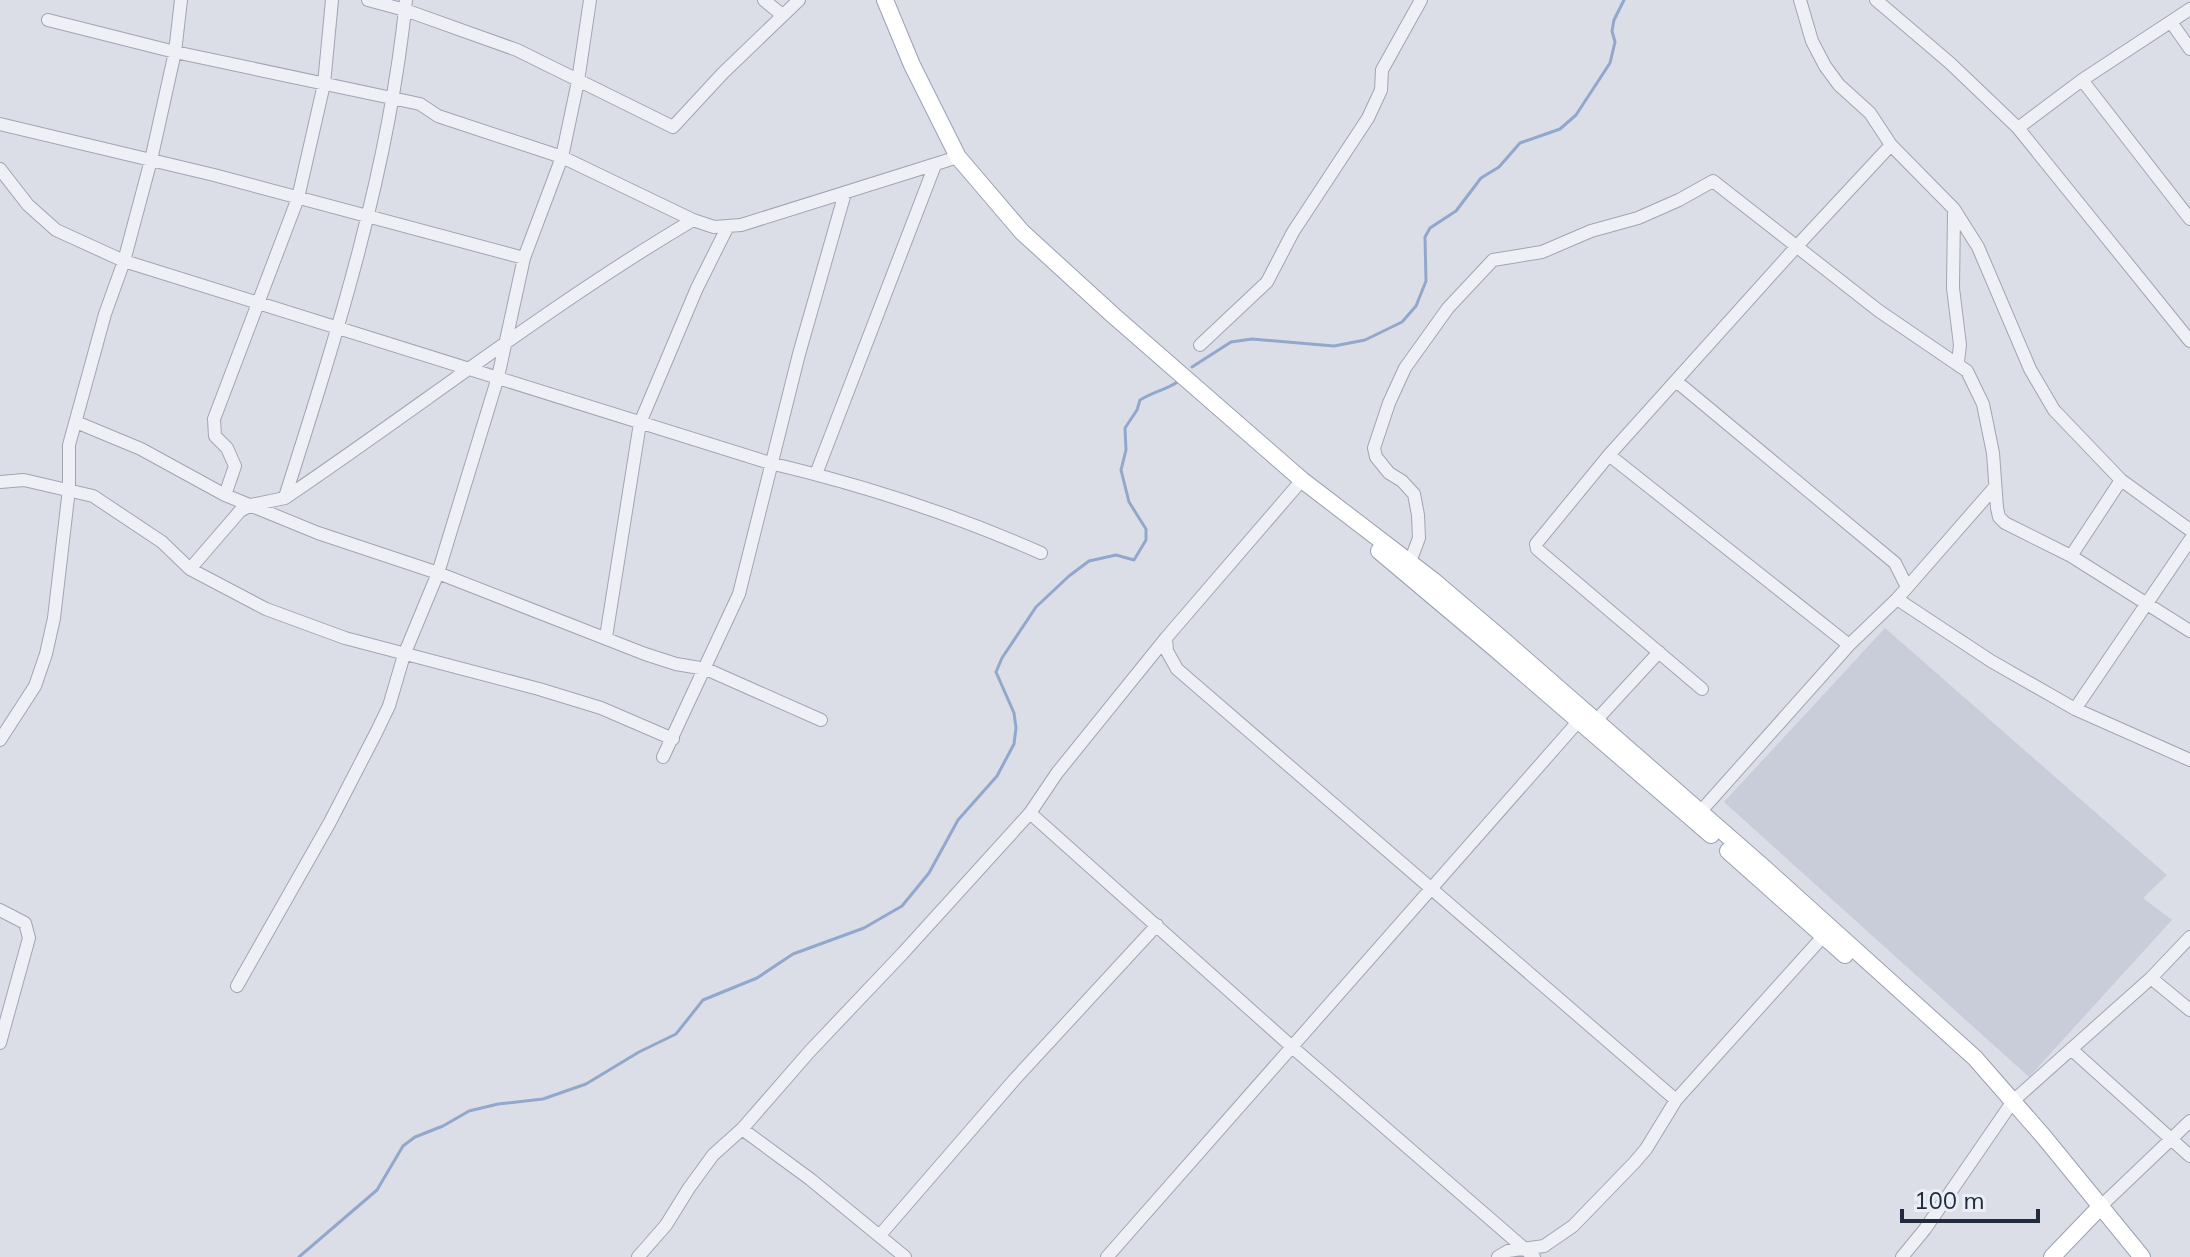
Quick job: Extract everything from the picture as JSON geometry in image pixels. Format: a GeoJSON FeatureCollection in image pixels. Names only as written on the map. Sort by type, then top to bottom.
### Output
{"type":"FeatureCollection","features":[{"type":"Feature","properties":{"kind":"main road"},"geometry":{"type":"LineString","coordinates":[[885,0],[912,65],[958,157],[1022,232],[1302,480],[1410,562],[1827,932]]}},
{"type":"Feature","properties":{"kind":"main road"},"geometry":{"type":"LineString","coordinates":[[1345,515],[1367,542],[1701,811],[1969,1066],[2013,1101],[2142,1257]]}},
{"type":"Feature","properties":{"kind":"main road"},"geometry":{"type":"LineString","coordinates":[[2052,1257],[2101,1206]]}},
{"type":"Feature","properties":{"kind":"street"},"geometry":{"type":"LineString","coordinates":[[0,740],[35,686],[46,654],[54,618],[69,489],[69,445],[151,160],[175,52],[181,0]]}},
{"type":"Feature","properties":{"kind":"street"},"geometry":{"type":"LineString","coordinates":[[225,495],[235,466],[227,448],[215,436],[214,419],[298,198],[324,84],[332,0]]}},
{"type":"Feature","properties":{"kind":"street"},"geometry":{"type":"LineString","coordinates":[[368,0],[406,5],[517,50],[673,127],[781,14],[799,0]]}},
{"type":"Feature","properties":{"kind":"street"},"geometry":{"type":"LineString","coordinates":[[237,986],[330,822],[389,706],[404,655],[438,573],[498,377],[524,258],[562,157],[578,81],[590,0]]}},
{"type":"Feature","properties":{"kind":"street"},"geometry":{"type":"LineString","coordinates":[[764,0],[781,14]]}},
{"type":"Feature","properties":{"kind":"street"},"geometry":{"type":"LineString","coordinates":[[1200,345],[1267,282],[1293,232],[1368,118],[1381,90],[1382,70],[1421,0]]}},
{"type":"Feature","properties":{"kind":"street"},"geometry":{"type":"LineString","coordinates":[[1800,0],[1812,41],[1825,66],[1839,85],[1870,113],[1891,145],[1954,209],[1978,247],[2030,369],[2054,410],[2121,480],[2190,530]]}},
{"type":"Feature","properties":{"kind":"street"},"geometry":{"type":"LineString","coordinates":[[1876,0],[1950,63],[2018,128],[2190,341]]}},
{"type":"Feature","properties":{"kind":"street"},"geometry":{"type":"LineString","coordinates":[[285,498],[339,327],[370,215],[406,5]]}},
{"type":"Feature","properties":{"kind":"street"},"geometry":{"type":"LineString","coordinates":[[2018,128],[2082,80],[2190,9]]}},
{"type":"Feature","properties":{"kind":"street"},"geometry":{"type":"LineString","coordinates":[[48,20],[175,52],[420,104],[438,116],[562,157],[693,220],[714,227],[741,225],[958,157]]}},
{"type":"Feature","properties":{"kind":"street"},"geometry":{"type":"LineString","coordinates":[[2171,22],[2190,49]]}},
{"type":"Feature","properties":{"kind":"street"},"geometry":{"type":"LineString","coordinates":[[2082,80],[2190,219]]}},
{"type":"Feature","properties":{"kind":"street"},"geometry":{"type":"LineString","coordinates":[[0,124],[370,215],[524,258]]}},
{"type":"Feature","properties":{"kind":"street"},"geometry":{"type":"LineString","coordinates":[[1702,689],[1537,549],[1536,544],[1609,455],[1891,145]]}},
{"type":"Feature","properties":{"kind":"street"},"geometry":{"type":"LineString","coordinates":[[816,474],[935,165]]}},
{"type":"Feature","properties":{"kind":"street"},"geometry":{"type":"LineString","coordinates":[[0,169],[28,205],[56,230],[124,261],[640,423],[974,523],[1041,553]]}},
{"type":"Feature","properties":{"kind":"street"},"geometry":{"type":"LineString","coordinates":[[1410,562],[1419,538],[1414,494],[1389,473],[1376,457],[1374,448],[1405,368],[1448,308],[1493,260],[1542,252],[1591,231],[1638,218],[1713,181],[1879,311],[1942,355],[1958,362],[1975,383],[1983,404],[1993,453],[1999,517],[2005,523],[2071,556],[2190,631]]}},
{"type":"Feature","properties":{"kind":"street"},"geometry":{"type":"LineString","coordinates":[[663,757],[739,594],[770,463],[845,193]]}},
{"type":"Feature","properties":{"kind":"street"},"geometry":{"type":"LineString","coordinates":[[1954,209],[1953,280],[1960,345],[1958,362]]}},
{"type":"Feature","properties":{"kind":"street"},"geometry":{"type":"LineString","coordinates":[[190,569],[240,511],[251,505],[285,498],[504,344],[693,220]]}},
{"type":"Feature","properties":{"kind":"street"},"geometry":{"type":"LineString","coordinates":[[606,637],[640,423],[697,288],[728,226]]}},
{"type":"Feature","properties":{"kind":"street"},"geometry":{"type":"LineString","coordinates":[[1676,381],[1895,563],[1907,587]]}},
{"type":"Feature","properties":{"kind":"street"},"geometry":{"type":"LineString","coordinates":[[76,422],[141,449],[225,495],[318,533],[438,573],[645,654],[706,669],[821,720]]}},
{"type":"Feature","properties":{"kind":"street"},"geometry":{"type":"LineString","coordinates":[[1609,455],[1849,645]]}},
{"type":"Feature","properties":{"kind":"street"},"geometry":{"type":"LineString","coordinates":[[0,482],[24,480],[93,496],[162,542],[190,569],[266,609],[345,638],[589,704],[673,739]]}},
{"type":"Feature","properties":{"kind":"street"},"geometry":{"type":"LineString","coordinates":[[638,1257],[666,1225],[713,1155],[742,1129],[1030,813],[1057,773],[1166,638],[1302,480]]}},
{"type":"Feature","properties":{"kind":"street"},"geometry":{"type":"LineString","coordinates":[[2071,556],[2121,480]]}},
{"type":"Feature","properties":{"kind":"street"},"geometry":{"type":"LineString","coordinates":[[1701,811],[1849,645],[1897,599],[1994,488]]}},
{"type":"Feature","properties":{"kind":"street"},"geometry":{"type":"LineString","coordinates":[[2075,709],[2190,540]]}},
{"type":"Feature","properties":{"kind":"street"},"geometry":{"type":"LineString","coordinates":[[1897,599],[1991,661],[2075,709],[2190,760]]}},
{"type":"Feature","properties":{"kind":"street"},"geometry":{"type":"LineString","coordinates":[[1166,638],[1167,651],[1177,669],[1676,1100]]}},
{"type":"Feature","properties":{"kind":"street"},"geometry":{"type":"LineString","coordinates":[[1107,1257],[1431,889],[1587,721],[1659,652]]}},
{"type":"Feature","properties":{"kind":"street"},"geometry":{"type":"LineString","coordinates":[[1030,813],[1534,1257]]}},
{"type":"Feature","properties":{"kind":"street"},"geometry":{"type":"LineString","coordinates":[[0,910],[25,923],[29,938],[0,1043]]}},
{"type":"Feature","properties":{"kind":"street"},"geometry":{"type":"LineString","coordinates":[[880,1235],[1015,1079],[1157,925]]}},
{"type":"Feature","properties":{"kind":"street"},"geometry":{"type":"LineString","coordinates":[[1498,1257],[1508,1251],[1544,1246],[1573,1226],[1646,1149],[1676,1100],[1827,932]]}},
{"type":"Feature","properties":{"kind":"street"},"geometry":{"type":"LineString","coordinates":[[1902,1257],[1933,1218],[2013,1101],[2151,978],[2190,937]]}},
{"type":"Feature","properties":{"kind":"street"},"geometry":{"type":"LineString","coordinates":[[2151,978],[2190,1010]]}},
{"type":"Feature","properties":{"kind":"street"},"geometry":{"type":"LineString","coordinates":[[2071,1049],[2190,1156]]}},
{"type":"Feature","properties":{"kind":"street"},"geometry":{"type":"LineString","coordinates":[[2101,1206],[2190,1121]]}},
{"type":"Feature","properties":{"kind":"street"},"geometry":{"type":"LineString","coordinates":[[742,1129],[905,1257]]}},
{"type":"Feature","properties":{"kind":"shaded area"},"geometry":{"type":"Polygon","coordinates":[[[1885,628],[2167,875],[2143,898],[2172,920],[2029,1077],[1724,802],[1885,628]]]}},
{"type":"Feature","properties":{"kind":"waterway"},"geometry":{"type":"LineString","coordinates":[[1192,367],[1231,342],[1252,339],[1334,346],[1365,340],[1402,322],[1416,306],[1426,281],[1425,237],[1430,228],[1456,211],[1481,178],[1499,167],[1520,143],[1560,129],[1576,115],[1610,63],[1615,42],[1612,31],[1614,20],[1624,0]]}},
{"type":"Feature","properties":{"kind":"waterway"},"geometry":{"type":"LineString","coordinates":[[299,1257],[377,1190],[403,1146],[415,1137],[469,1111],[543,1099],[586,1084],[676,1034],[703,1000],[757,978],[793,954],[864,928],[902,906],[929,873],[958,820],[997,776],[1014,744],[1014,713],[996,672],[1002,658],[1036,607],[1069,576],[1089,561],[1116,555],[1134,560],[1146,540],[1146,529],[1129,502],[1121,470],[1126,450],[1125,428],[1140,400],[1179,381]]}}]}
